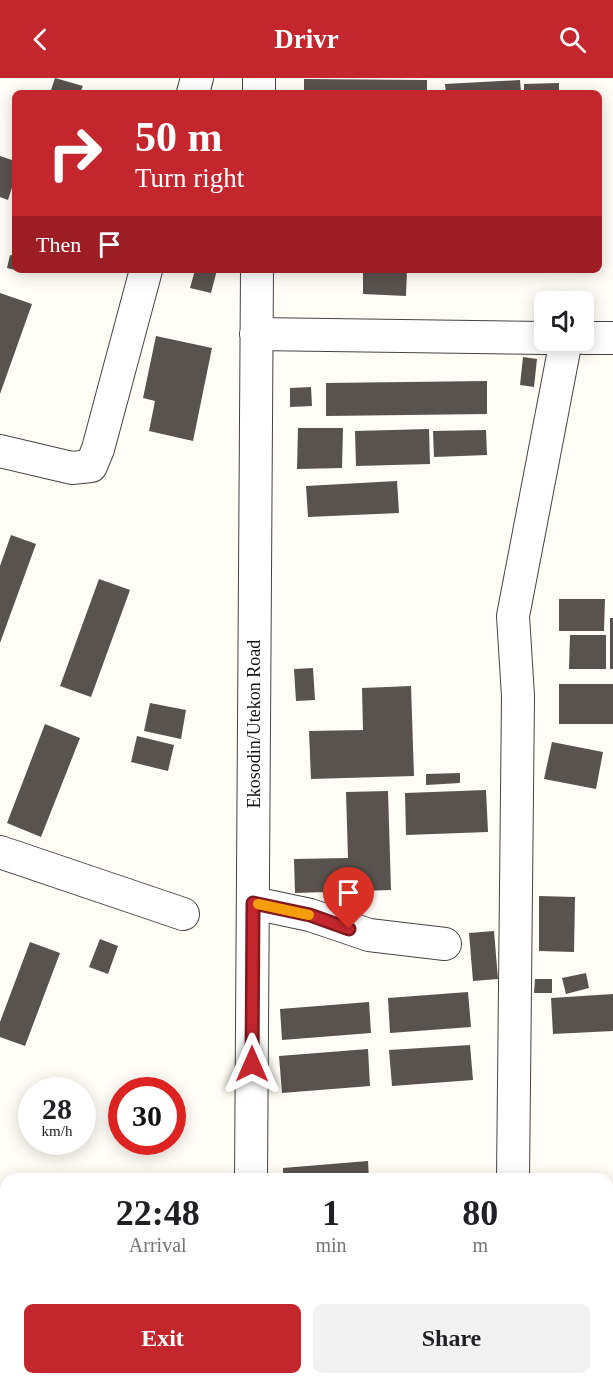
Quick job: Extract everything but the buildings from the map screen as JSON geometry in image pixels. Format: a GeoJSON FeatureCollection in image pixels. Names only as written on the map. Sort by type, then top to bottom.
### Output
{"type":"FeatureCollection","features":[{"type":"Feature","properties":{"kind":"street"},"geometry":{"type":"LineString","coordinates":[[0,451],[72,468],[91,466],[98,449],[145,273]]}},
{"type":"Feature","properties":{"kind":"street","name":"Ekosodin/Utekon Road"},"geometry":{"type":"LineString","coordinates":[[251,1173],[257,273]]}},
{"type":"Feature","properties":{"kind":"street"},"geometry":{"type":"LineString","coordinates":[[256,334],[534,338]]}},
{"type":"Feature","properties":{"kind":"street"},"geometry":{"type":"LineString","coordinates":[[594,338],[613,338]]}},
{"type":"Feature","properties":{"kind":"street"},"geometry":{"type":"LineString","coordinates":[[513,1173],[518,707],[513,616],[564,351]]}},
{"type":"Feature","properties":{"kind":"street"},"geometry":{"type":"LineString","coordinates":[[0,852],[183,914]]}},
{"type":"Feature","properties":{"kind":"street"},"geometry":{"type":"LineString","coordinates":[[253,903],[310,915],[369,936],[445,944]]}},
{"type":"Feature","properties":{"kind":"slow traffic"},"geometry":{"type":"LineString","coordinates":[[258,904],[309,915]]}},
{"type":"Feature","properties":{"kind":"route"},"geometry":{"type":"LineString","coordinates":[[252,1064],[253,903],[310,915],[349,929]]}}]}
